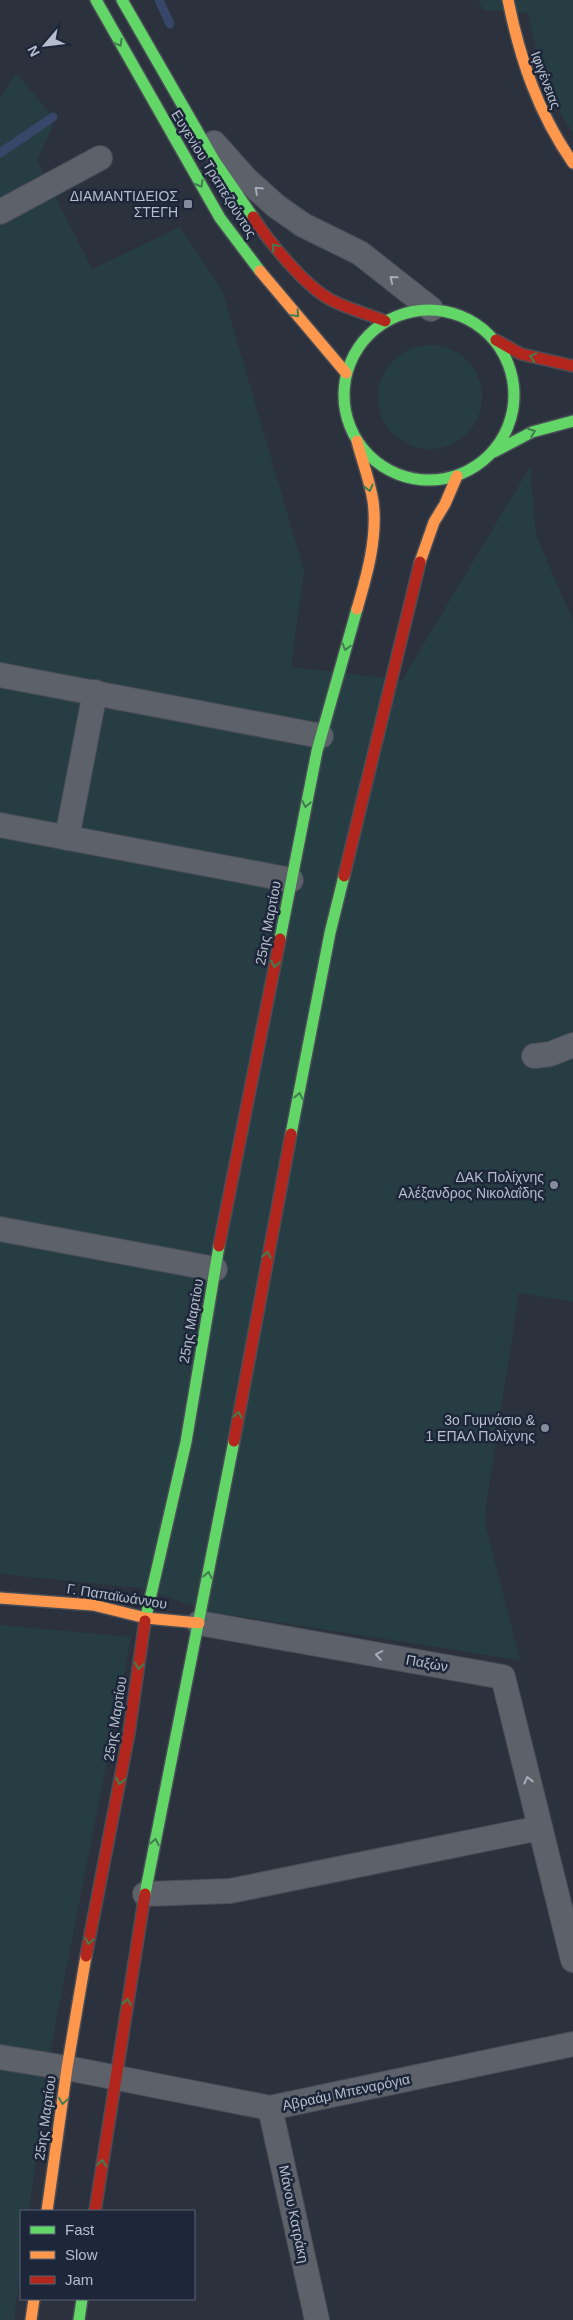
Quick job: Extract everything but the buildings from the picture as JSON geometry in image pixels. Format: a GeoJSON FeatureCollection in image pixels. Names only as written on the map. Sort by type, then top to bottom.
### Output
{"type":"FeatureCollection","features":[{"type":"Feature","properties":{"kind":"street","name":"Ευγενίου Τραπεζούντος"},"geometry":{"type":"LineString","coordinates":[[96,0],[220,218],[266,280],[346,373]]}},
{"type":"Feature","properties":{"kind":"street","name":"Ευγενίου Τραπεζούντος"},"geometry":{"type":"LineString","coordinates":[[122,0],[184,109],[236,194],[263,233],[314,289],[332,301],[385,321]]}},
{"type":"Feature","properties":{"kind":"street","name":"Ιφιγένειας"},"geometry":{"type":"LineString","coordinates":[[508,0],[520,56],[537,103],[554,136],[573,163]]}},
{"type":"Feature","properties":{"kind":"street"},"geometry":{"type":"LineString","coordinates":[[184,109],[246,179],[276,206],[303,225],[360,253],[431,309]]}},
{"type":"Feature","properties":{"kind":"street"},"geometry":{"type":"LineString","coordinates":[[0,212],[100,158]]}},
{"type":"Feature","properties":{"kind":"street"},"geometry":{"type":"LineString","coordinates":[[573,366],[521,354],[496,340],[478,324],[456,313],[431,309],[400,314],[385,321],[368,335],[355,353],[346,373],[344,396],[348,420],[357,441],[376,462],[401,476],[429,481],[457,476],[478,466],[494,452],[521,436],[551,425],[573,421]]}},
{"type":"Feature","properties":{"kind":"street"},"geometry":{"type":"LineString","coordinates":[[494,452],[508,431],[514,408],[514,384],[508,361],[496,340]]}},
{"type":"Feature","properties":{"kind":"street","name":"25ης Μαρτίου"},"geometry":{"type":"LineString","coordinates":[[46,2210],[67,2068],[98,1887],[129,1733],[146,1618],[186,1442],[215,1269],[291,880],[321,736],[369,568],[373,536],[372,502],[357,441]]}},
{"type":"Feature","properties":{"kind":"street"},"geometry":{"type":"LineString","coordinates":[[95,2210],[145,1894],[199,1623],[330,933],[415,577],[434,522],[445,504],[457,476]]}},
{"type":"Feature","properties":{"kind":"street"},"geometry":{"type":"LineString","coordinates":[[0,674],[321,736]]}},
{"type":"Feature","properties":{"kind":"street"},"geometry":{"type":"LineString","coordinates":[[67,838],[95,692]]}},
{"type":"Feature","properties":{"kind":"street"},"geometry":{"type":"LineString","coordinates":[[0,825],[291,880]]}},
{"type":"Feature","properties":{"kind":"street"},"geometry":{"type":"LineString","coordinates":[[534,1056],[550,1054],[573,1044]]}},
{"type":"Feature","properties":{"kind":"street"},"geometry":{"type":"LineString","coordinates":[[0,1229],[215,1269]]}},
{"type":"Feature","properties":{"kind":"street","name":"Γ. Παπαϊωάννου"},"geometry":{"type":"LineString","coordinates":[[0,1598],[93,1605],[146,1618],[199,1623]]}},
{"type":"Feature","properties":{"kind":"street","name":"Παξών"},"geometry":{"type":"LineString","coordinates":[[199,1623],[503,1677],[540,1828]]}},
{"type":"Feature","properties":{"kind":"street"},"geometry":{"type":"LineString","coordinates":[[145,1894],[230,1892],[540,1828],[570,1936],[573,1960]]}},
{"type":"Feature","properties":{"kind":"street","name":"Αβραάμ Μπεναρόγια"},"geometry":{"type":"LineString","coordinates":[[0,2057],[67,2068],[270,2108],[573,2044]]}},
{"type":"Feature","properties":{"kind":"street","name":"Μάνου Κατράκη"},"geometry":{"type":"LineString","coordinates":[[270,2108],[317,2320]]}},
{"type":"Feature","properties":{"kind":"street"},"geometry":{"type":"LineString","coordinates":[[31,2320],[34,2300]]}},
{"type":"Feature","properties":{"kind":"street"},"geometry":{"type":"LineString","coordinates":[[79,2320],[82,2300]]}},
{"type":"Feature","properties":{"kind":"shaded area"},"geometry":{"type":"Polygon","coordinates":[[[478,0],[573,0],[573,133],[557,105],[544,75],[528,13],[483,10],[478,0]]]}},
{"type":"Feature","properties":{"kind":"shaded area"},"geometry":{"type":"Polygon","coordinates":[[[16,73],[53,117],[52,128],[37,160],[92,269],[180,227],[222,290],[304,571],[291,667],[402,680],[530,467],[536,535],[573,621],[573,1302],[519,1293],[487,1498],[485,1523],[520,1660],[212,1612],[141,1588],[0,1574],[0,98],[16,73]]]}},
{"type":"Feature","properties":{"kind":"shaded area"},"geometry":{"type":"Polygon","coordinates":[[[430,345],[450,349],[459,353],[467,360],[474,368],[478,377],[482,397],[478,417],[474,426],[467,434],[459,441],[450,445],[430,449],[410,445],[401,441],[393,434],[386,426],[382,417],[378,397],[382,377],[386,368],[393,360],[401,353],[410,349],[430,345]]]}},
{"type":"Feature","properties":{"kind":"shaded area"},"geometry":{"type":"Polygon","coordinates":[[[0,1625],[131,1637],[51,2047],[29,2210],[20,2210],[20,2273],[14,2320],[0,2320],[0,1625]]]}},
{"type":"Feature","properties":{"kind":"waterway"},"geometry":{"type":"LineString","coordinates":[[159,0],[170,24]]}},
{"type":"Feature","properties":{"kind":"waterway"},"geometry":{"type":"LineString","coordinates":[[0,153],[53,117]]}},
{"type":"Feature","properties":{"kind":"traffic: fast"},"geometry":{"type":"LineString","coordinates":[[96,0],[220,218],[260,271]]}},
{"type":"Feature","properties":{"kind":"traffic: fast"},"geometry":{"type":"LineString","coordinates":[[122,0],[214,160],[253,217]]}},
{"type":"Feature","properties":{"kind":"traffic: fast"},"geometry":{"type":"LineString","coordinates":[[437,310],[462,316],[483,329],[495,341],[511,370],[514,395],[513,412],[508,428],[495,449],[483,461],[454,477],[421,480],[396,474],[375,461],[363,449],[347,420],[344,387],[350,362],[363,341],[375,329],[404,313],[437,310]]}},
{"type":"Feature","properties":{"kind":"traffic: fast"},"geometry":{"type":"LineString","coordinates":[[494,452],[532,432],[573,421]]}},
{"type":"Feature","properties":{"kind":"traffic: fast"},"geometry":{"type":"LineString","coordinates":[[280,939],[317,751],[357,609]]}},
{"type":"Feature","properties":{"kind":"traffic: fast"},"geometry":{"type":"LineString","coordinates":[[291,1134],[330,933],[344,876]]}},
{"type":"Feature","properties":{"kind":"traffic: fast"},"geometry":{"type":"LineString","coordinates":[[145,1621],[186,1442],[219,1246]]}},
{"type":"Feature","properties":{"kind":"traffic: fast"},"geometry":{"type":"LineString","coordinates":[[145,1894],[234,1441]]}},
{"type":"Feature","properties":{"kind":"traffic: fast"},"geometry":{"type":"LineString","coordinates":[[79,2320],[82,2300]]}},
{"type":"Feature","properties":{"kind":"traffic: slow"},"geometry":{"type":"LineString","coordinates":[[508,0],[518,43],[532,85],[550,125],[573,163]]}},
{"type":"Feature","properties":{"kind":"traffic: slow"},"geometry":{"type":"LineString","coordinates":[[260,271],[346,373]]}},
{"type":"Feature","properties":{"kind":"traffic: slow"},"geometry":{"type":"LineString","coordinates":[[357,441],[370,486],[374,515],[371,556],[357,609]]}},
{"type":"Feature","properties":{"kind":"traffic: slow"},"geometry":{"type":"LineString","coordinates":[[420,562],[434,522],[445,504],[457,476]]}},
{"type":"Feature","properties":{"kind":"traffic: slow"},"geometry":{"type":"LineString","coordinates":[[0,1598],[93,1605],[146,1618],[199,1623]]}},
{"type":"Feature","properties":{"kind":"traffic: slow"},"geometry":{"type":"LineString","coordinates":[[47,2210],[67,2068],[86,1956]]}},
{"type":"Feature","properties":{"kind":"traffic: slow"},"geometry":{"type":"LineString","coordinates":[[31,2320],[34,2300]]}},
{"type":"Feature","properties":{"kind":"traffic: jam"},"geometry":{"type":"LineString","coordinates":[[253,217],[289,263],[310,285],[331,300],[385,321]]}},
{"type":"Feature","properties":{"kind":"traffic: jam"},"geometry":{"type":"LineString","coordinates":[[496,340],[521,354],[573,366]]}},
{"type":"Feature","properties":{"kind":"traffic: jam"},"geometry":{"type":"LineString","coordinates":[[344,876],[420,562]]}},
{"type":"Feature","properties":{"kind":"traffic: jam"},"geometry":{"type":"LineString","coordinates":[[219,1246],[280,939]]}},
{"type":"Feature","properties":{"kind":"traffic: jam"},"geometry":{"type":"LineString","coordinates":[[234,1441],[291,1134]]}},
{"type":"Feature","properties":{"kind":"traffic: jam"},"geometry":{"type":"LineString","coordinates":[[86,1956],[129,1733],[145,1621]]}},
{"type":"Feature","properties":{"kind":"traffic: jam"},"geometry":{"type":"LineString","coordinates":[[95,2210],[145,1894]]}},
{"type":"Feature","properties":{"kind":"place","name":"ΔΙΑΜΑΝΤΙΔΕΙΟΣ ΣΤΕΓΗ"},"geometry":{"type":"Point","coordinates":[188,204]}},
{"type":"Feature","properties":{"kind":"place","name":"ΔΑΚ Πολίχνης Αλέξανδρος Νικολαΐδης"},"geometry":{"type":"Point","coordinates":[554,1185]}},
{"type":"Feature","properties":{"kind":"place","name":"3ο Γυμνάσιο & 1 ΕΠΑΛ Πολίχνης"},"geometry":{"type":"Point","coordinates":[545,1428]}}]}
